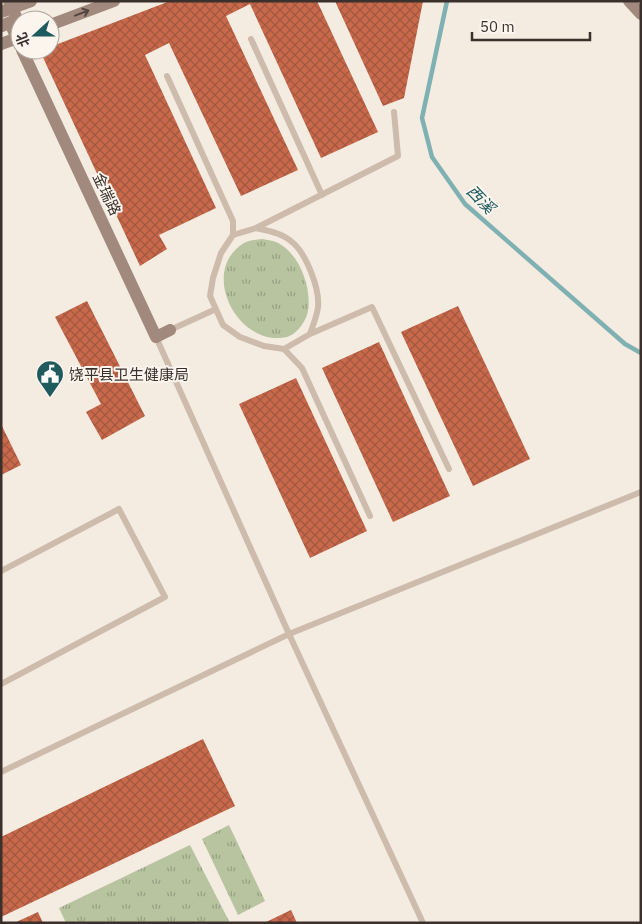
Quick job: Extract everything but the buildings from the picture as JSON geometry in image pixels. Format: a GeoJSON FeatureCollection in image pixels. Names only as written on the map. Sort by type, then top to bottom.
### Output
{"type":"FeatureCollection","features":[{"type":"Feature","properties":{"kind":"street"},"geometry":{"type":"LineString","coordinates":[[6,24],[17,20],[9,1]]}},
{"type":"Feature","properties":{"kind":"street"},"geometry":{"type":"LineString","coordinates":[[1,12],[31,1]]}},
{"type":"Feature","properties":{"kind":"street"},"geometry":{"type":"LineString","coordinates":[[60,21],[114,1]]}},
{"type":"Feature","properties":{"kind":"street"},"geometry":{"type":"LineString","coordinates":[[630,1],[641,14]]}},
{"type":"Feature","properties":{"kind":"street","name":"金瑞路"},"geometry":{"type":"LineString","coordinates":[[27,60],[156,337]]}},
{"type":"Feature","properties":{"kind":"street"},"geometry":{"type":"LineString","coordinates":[[156,337],[170,330]]}},
{"type":"Feature","properties":{"kind":"lane"},"geometry":{"type":"LineString","coordinates":[[251,39],[322,195]]}},
{"type":"Feature","properties":{"kind":"lane"},"geometry":{"type":"LineString","coordinates":[[167,76],[233,221],[233,235],[221,253],[212,278],[210,296],[223,325],[240,337],[264,346],[284,349],[302,368],[370,516]]}},
{"type":"Feature","properties":{"kind":"lane"},"geometry":{"type":"LineString","coordinates":[[233,235],[256,228],[398,156],[394,112]]}},
{"type":"Feature","properties":{"kind":"lane"},"geometry":{"type":"LineString","coordinates":[[256,228],[277,232],[294,243],[306,263],[315,281],[318,306],[310,334]]}},
{"type":"Feature","properties":{"kind":"lane"},"geometry":{"type":"LineString","coordinates":[[284,349],[310,334],[372,307],[449,469]]}},
{"type":"Feature","properties":{"kind":"lane"},"geometry":{"type":"LineString","coordinates":[[170,330],[216,309]]}},
{"type":"Feature","properties":{"kind":"lane"},"geometry":{"type":"LineString","coordinates":[[156,337],[289,634],[424,923]]}},
{"type":"Feature","properties":{"kind":"lane"},"geometry":{"type":"LineString","coordinates":[[1,772],[289,634],[641,492]]}},
{"type":"Feature","properties":{"kind":"lane"},"geometry":{"type":"LineString","coordinates":[[1,571],[119,508],[165,597],[1,684]]}},
{"type":"Feature","properties":{"kind":"green space"},"geometry":{"type":"Polygon","coordinates":[[[262,239],[282,245],[290,253],[297,262],[306,283],[309,305],[307,315],[299,329],[287,337],[269,337],[253,331],[240,319],[230,305],[224,288],[224,271],[231,256],[244,243],[262,239]]]}},
{"type":"Feature","properties":{"kind":"green space"},"geometry":{"type":"Polygon","coordinates":[[[229,825],[265,901],[238,915],[202,839],[229,825]]]}},
{"type":"Feature","properties":{"kind":"green space"},"geometry":{"type":"Polygon","coordinates":[[[190,845],[229,921],[224,923],[66,923],[59,908],[190,845]]]}},
{"type":"Feature","properties":{"kind":"waterway","name":"西溪"},"geometry":{"type":"LineString","coordinates":[[447,1],[422,118],[432,157],[465,204],[625,344],[641,353]]}},
{"type":"Feature","properties":{"kind":"place","name":"饶平县卫生健康局"},"geometry":{"type":"Point","coordinates":[50,398]}}]}
